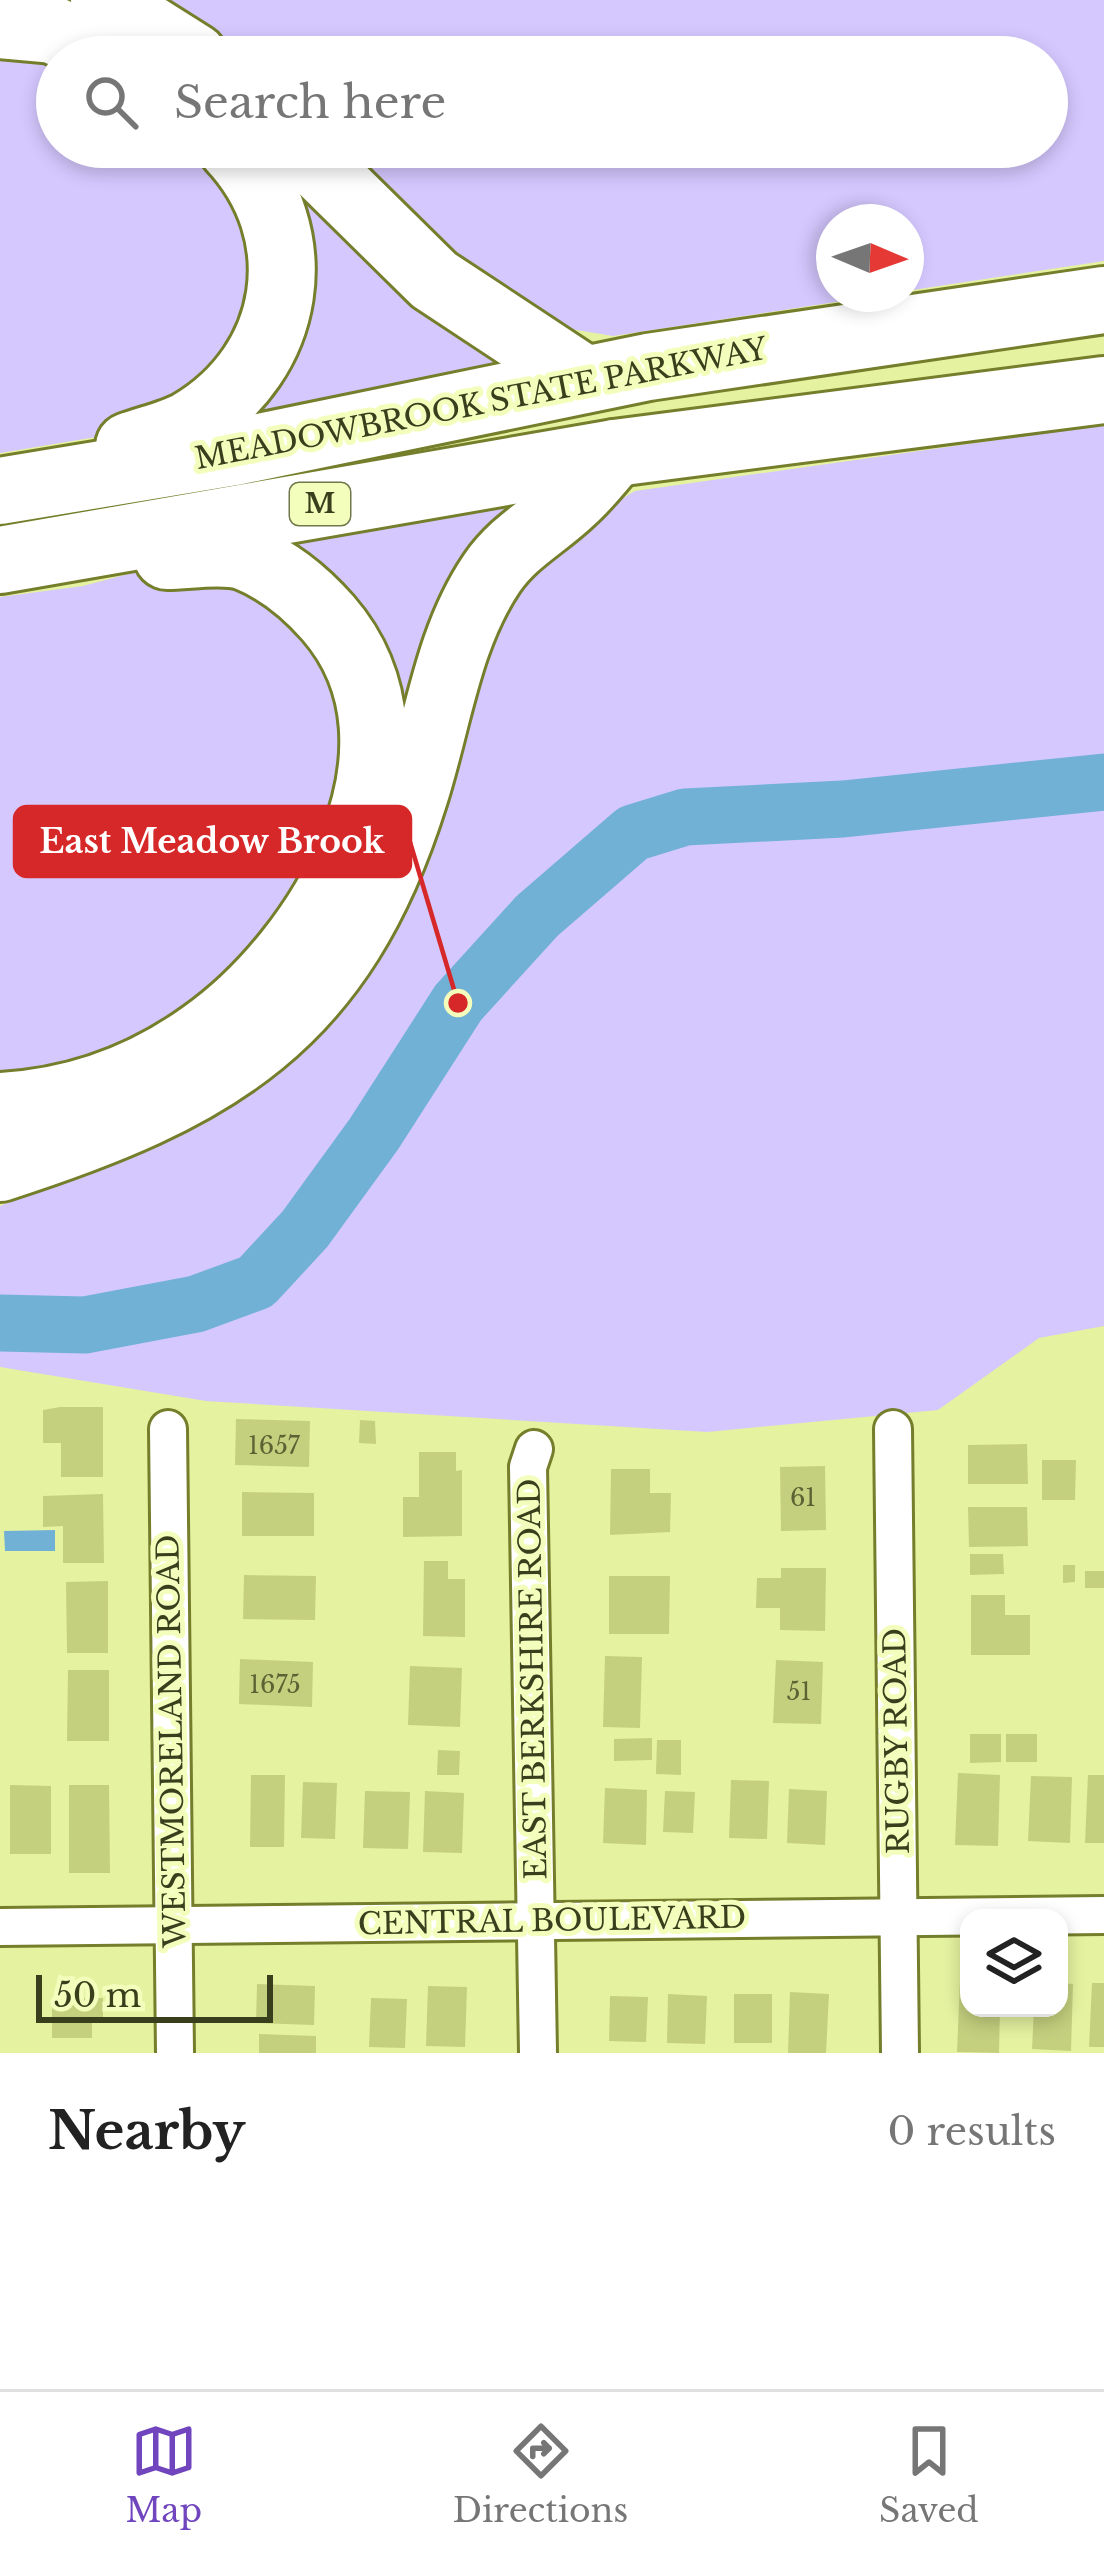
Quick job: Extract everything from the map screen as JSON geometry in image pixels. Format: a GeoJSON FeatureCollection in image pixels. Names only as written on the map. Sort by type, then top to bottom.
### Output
{"type":"FeatureCollection","features":[{"type":"Feature","properties":{"kind":"highway"},"geometry":{"type":"LineString","coordinates":[[104,0],[161,36]]}},
{"type":"Feature","properties":{"kind":"highway"},"geometry":{"type":"LineString","coordinates":[[0,25],[53,30],[66,36]]}},
{"type":"Feature","properties":{"kind":"highway"},"geometry":{"type":"LineString","coordinates":[[5,490],[189,424],[239,385],[258,363],[279,312],[283,249],[275,214],[251,168]]}},
{"type":"Feature","properties":{"kind":"highway"},"geometry":{"type":"LineString","coordinates":[[320,168],[434,280],[584,379]]}},
{"type":"Feature","properties":{"kind":"highway","name":"MEADOWBROOK STATE PARKWAY"},"geometry":{"type":"LineString","coordinates":[[5,490],[235,452],[584,379],[1104,300]]}},
{"type":"Feature","properties":{"kind":"highway","name":"M"},"geometry":{"type":"LineString","coordinates":[[13,558],[615,453],[1104,390]]}},
{"type":"Feature","properties":{"kind":"highway"},"geometry":{"type":"LineString","coordinates":[[0,1168],[169,1107],[251,1054],[302,1005],[351,943],[388,873],[455,648],[489,577],[508,551],[570,503],[615,453]]}},
{"type":"Feature","properties":{"kind":"highway"},"geometry":{"type":"LineString","coordinates":[[0,1106],[56,1103],[103,1089],[202,1035],[245,999],[313,921],[350,853],[372,778],[367,685],[347,639],[305,591],[245,556],[13,558]]}},
{"type":"Feature","properties":{"kind":"street","name":"WESTMORELAND ROAD"},"geometry":{"type":"LineString","coordinates":[[169,1429],[176,2053]]}},
{"type":"Feature","properties":{"kind":"street","name":"RUGBY ROAD"},"geometry":{"type":"LineString","coordinates":[[892,1429],[900,2053]]}},
{"type":"Feature","properties":{"kind":"street","name":"EAST BERKSHIRE ROAD"},"geometry":{"type":"LineString","coordinates":[[533,1450],[528,1467],[538,2053]]}},
{"type":"Feature","properties":{"kind":"street","name":"CENTRAL BOULEVARD"},"geometry":{"type":"LineString","coordinates":[[0,1927],[1104,1915]]}},
{"type":"Feature","properties":{"kind":"shaded area"},"geometry":{"type":"Polygon","coordinates":[[[142,0],[1104,0],[1104,261],[924,288],[924,204],[816,204],[816,305],[613,336],[534,323],[350,168],[1068,168],[1068,36],[193,36],[142,0]]]}},
{"type":"Feature","properties":{"kind":"shaded area"},"geometry":{"type":"Polygon","coordinates":[[[0,38],[36,50],[36,168],[235,168],[243,175],[263,334],[120,433],[0,453],[0,38]]]}},
{"type":"Feature","properties":{"kind":"shaded area"},"geometry":{"type":"Polygon","coordinates":[[[281,178],[506,364],[195,433],[261,387],[281,178]]]}},
{"type":"Feature","properties":{"kind":"shaded area"},"geometry":{"type":"Polygon","coordinates":[[[1104,425],[1104,1326],[1039,1338],[938,1410],[707,1432],[206,1401],[0,1367],[0,1206],[172,1135],[489,616],[557,537],[635,491],[1104,425]]]}},
{"type":"Feature","properties":{"kind":"shaded area"},"geometry":{"type":"Polygon","coordinates":[[[559,483],[389,839],[148,1089],[375,832],[291,557],[295,534],[559,483]]]}},
{"type":"Feature","properties":{"kind":"shaded area"},"geometry":{"type":"Polygon","coordinates":[[[173,562],[225,566],[353,669],[337,855],[220,1007],[0,1094],[0,597],[83,586],[173,562]]]}},
{"type":"Feature","properties":{"kind":"water"},"geometry":{"type":"Polygon","coordinates":[[[55,1530],[55,1551],[5,1551],[4,1531],[55,1530]]]}},
{"type":"Feature","properties":{"kind":"building"},"geometry":{"type":"Polygon","coordinates":[[[103,1407],[103,1477],[61,1477],[61,1443],[43,1443],[43,1410],[103,1407]]]}},
{"type":"Feature","properties":{"kind":"building"},"geometry":{"type":"Polygon","coordinates":[[[236,1419],[310,1421],[309,1467],[235,1465],[236,1419]]]}},
{"type":"Feature","properties":{"kind":"building"},"geometry":{"type":"Polygon","coordinates":[[[360,1420],[375,1421],[376,1444],[359,1443],[360,1420]]]}},
{"type":"Feature","properties":{"kind":"building"},"geometry":{"type":"Polygon","coordinates":[[[1027,1444],[1028,1484],[968,1484],[968,1445],[1027,1444]]]}},
{"type":"Feature","properties":{"kind":"building"},"geometry":{"type":"Polygon","coordinates":[[[419,1452],[456,1452],[456,1471],[462,1470],[462,1536],[403,1537],[403,1497],[419,1497],[419,1452]]]}},
{"type":"Feature","properties":{"kind":"building"},"geometry":{"type":"Polygon","coordinates":[[[1042,1460],[1076,1460],[1075,1500],[1042,1500],[1042,1460]]]}},
{"type":"Feature","properties":{"kind":"building"},"geometry":{"type":"Polygon","coordinates":[[[825,1466],[826,1530],[781,1531],[780,1467],[825,1466]]]}},
{"type":"Feature","properties":{"kind":"building"},"geometry":{"type":"Polygon","coordinates":[[[611,1469],[650,1469],[650,1493],[671,1493],[670,1532],[610,1535],[611,1469]]]}},
{"type":"Feature","properties":{"kind":"building"},"geometry":{"type":"Polygon","coordinates":[[[242,1492],[314,1493],[314,1536],[242,1536],[242,1492]]]}},
{"type":"Feature","properties":{"kind":"building"},"geometry":{"type":"Polygon","coordinates":[[[103,1494],[104,1563],[63,1563],[63,1526],[43,1527],[43,1496],[103,1494]]]}},
{"type":"Feature","properties":{"kind":"building"},"geometry":{"type":"Polygon","coordinates":[[[968,1507],[1027,1507],[1028,1546],[969,1547],[968,1507]]]}},
{"type":"Feature","properties":{"kind":"building"},"geometry":{"type":"Polygon","coordinates":[[[970,1554],[1003,1554],[1004,1574],[970,1575],[970,1554]]]}},
{"type":"Feature","properties":{"kind":"building"},"geometry":{"type":"Polygon","coordinates":[[[424,1561],[448,1561],[448,1579],[465,1579],[465,1637],[423,1636],[424,1561]]]}},
{"type":"Feature","properties":{"kind":"building"},"geometry":{"type":"Polygon","coordinates":[[[1063,1565],[1075,1565],[1075,1582],[1063,1583],[1063,1565]]]}},
{"type":"Feature","properties":{"kind":"building"},"geometry":{"type":"Polygon","coordinates":[[[781,1568],[826,1568],[825,1631],[780,1630],[780,1608],[756,1608],[757,1578],[781,1578],[781,1568]]]}},
{"type":"Feature","properties":{"kind":"building"},"geometry":{"type":"Polygon","coordinates":[[[1085,1571],[1104,1571],[1104,1588],[1085,1588],[1085,1571]]]}},
{"type":"Feature","properties":{"kind":"building"},"geometry":{"type":"Polygon","coordinates":[[[244,1575],[316,1576],[315,1620],[243,1619],[244,1575]]]}},
{"type":"Feature","properties":{"kind":"building"},"geometry":{"type":"Polygon","coordinates":[[[609,1576],[670,1576],[669,1634],[609,1634],[609,1576]]]}},
{"type":"Feature","properties":{"kind":"building"},"geometry":{"type":"Polygon","coordinates":[[[108,1581],[108,1653],[67,1653],[66,1582],[108,1581]]]}},
{"type":"Feature","properties":{"kind":"building"},"geometry":{"type":"Polygon","coordinates":[[[971,1595],[1005,1595],[1005,1615],[1030,1615],[1030,1655],[971,1655],[971,1595]]]}},
{"type":"Feature","properties":{"kind":"building"},"geometry":{"type":"Polygon","coordinates":[[[605,1656],[642,1657],[640,1728],[603,1727],[605,1656]]]}},
{"type":"Feature","properties":{"kind":"building"},"geometry":{"type":"Polygon","coordinates":[[[240,1659],[313,1662],[312,1707],[239,1704],[240,1659]]]}},
{"type":"Feature","properties":{"kind":"building"},"geometry":{"type":"Polygon","coordinates":[[[776,1660],[823,1662],[821,1724],[773,1723],[776,1660]]]}},
{"type":"Feature","properties":{"kind":"building"},"geometry":{"type":"Polygon","coordinates":[[[410,1666],[462,1668],[460,1727],[408,1725],[410,1666]]]}},
{"type":"Feature","properties":{"kind":"building"},"geometry":{"type":"Polygon","coordinates":[[[68,1670],[109,1670],[109,1741],[67,1741],[68,1670]]]}},
{"type":"Feature","properties":{"kind":"building"},"geometry":{"type":"Polygon","coordinates":[[[970,1734],[1001,1734],[1001,1762],[970,1763],[970,1734]]]}},
{"type":"Feature","properties":{"kind":"building"},"geometry":{"type":"Polygon","coordinates":[[[1006,1734],[1037,1734],[1037,1762],[1006,1762],[1006,1734]]]}},
{"type":"Feature","properties":{"kind":"building"},"geometry":{"type":"Polygon","coordinates":[[[652,1738],[652,1760],[614,1761],[614,1739],[652,1738]]]}},
{"type":"Feature","properties":{"kind":"building"},"geometry":{"type":"Polygon","coordinates":[[[657,1740],[681,1740],[681,1775],[656,1774],[657,1740]]]}},
{"type":"Feature","properties":{"kind":"building"},"geometry":{"type":"Polygon","coordinates":[[[438,1750],[460,1751],[459,1775],[437,1775],[438,1750]]]}},
{"type":"Feature","properties":{"kind":"building"},"geometry":{"type":"Polygon","coordinates":[[[958,1773],[1000,1775],[998,1846],[955,1845],[958,1773]]]}},
{"type":"Feature","properties":{"kind":"building"},"geometry":{"type":"Polygon","coordinates":[[[251,1775],[285,1775],[284,1847],[250,1847],[251,1775]]]}},
{"type":"Feature","properties":{"kind":"building"},"geometry":{"type":"Polygon","coordinates":[[[1088,1775],[1104,1775],[1104,1843],[1085,1843],[1088,1775]]]}},
{"type":"Feature","properties":{"kind":"building"},"geometry":{"type":"Polygon","coordinates":[[[1031,1776],[1072,1777],[1070,1843],[1028,1841],[1031,1776]]]}},
{"type":"Feature","properties":{"kind":"building"},"geometry":{"type":"Polygon","coordinates":[[[731,1780],[769,1781],[767,1839],[729,1838],[731,1780]]]}},
{"type":"Feature","properties":{"kind":"building"},"geometry":{"type":"Polygon","coordinates":[[[303,1782],[337,1783],[335,1839],[301,1838],[303,1782]]]}},
{"type":"Feature","properties":{"kind":"building"},"geometry":{"type":"Polygon","coordinates":[[[10,1785],[51,1786],[51,1854],[10,1854],[10,1785]]]}},
{"type":"Feature","properties":{"kind":"building"},"geometry":{"type":"Polygon","coordinates":[[[69,1785],[109,1785],[110,1873],[69,1873],[69,1785]]]}},
{"type":"Feature","properties":{"kind":"building"},"geometry":{"type":"Polygon","coordinates":[[[605,1788],[647,1790],[646,1845],[603,1843],[605,1788]]]}},
{"type":"Feature","properties":{"kind":"building"},"geometry":{"type":"Polygon","coordinates":[[[789,1789],[827,1791],[825,1845],[787,1843],[789,1789]]]}},
{"type":"Feature","properties":{"kind":"building"},"geometry":{"type":"Polygon","coordinates":[[[365,1791],[410,1792],[408,1849],[363,1848],[365,1791]]]}},
{"type":"Feature","properties":{"kind":"building"},"geometry":{"type":"Polygon","coordinates":[[[425,1791],[464,1793],[462,1853],[423,1852],[425,1791]]]}},
{"type":"Feature","properties":{"kind":"building"},"geometry":{"type":"Polygon","coordinates":[[[665,1791],[695,1792],[693,1833],[663,1832],[665,1791]]]}},
{"type":"Feature","properties":{"kind":"building"},"geometry":{"type":"Polygon","coordinates":[[[960,1980],[960,2017],[1000,2017],[999,2053],[957,2052],[960,1980]]]}},
{"type":"Feature","properties":{"kind":"building"},"geometry":{"type":"Polygon","coordinates":[[[1092,1983],[1104,1983],[1104,2047],[1089,2047],[1092,1983]]]}},
{"type":"Feature","properties":{"kind":"building"},"geometry":{"type":"Polygon","coordinates":[[[257,1984],[315,1986],[314,2025],[256,2023],[257,1984]]]}},
{"type":"Feature","properties":{"kind":"building"},"geometry":{"type":"Polygon","coordinates":[[[1068,1984],[1073,1984],[1071,2051],[1032,2049],[1034,2017],[1068,2017],[1068,1984]]]}},
{"type":"Feature","properties":{"kind":"building"},"geometry":{"type":"Polygon","coordinates":[[[428,1986],[467,1987],[465,2047],[426,2046],[428,1986]]]}},
{"type":"Feature","properties":{"kind":"building"},"geometry":{"type":"Polygon","coordinates":[[[790,1992],[829,1994],[826,2053],[788,2053],[790,1992]]]}},
{"type":"Feature","properties":{"kind":"building"},"geometry":{"type":"Polygon","coordinates":[[[668,1994],[707,1996],[705,2044],[667,2043],[668,1994]]]}},
{"type":"Feature","properties":{"kind":"building"},"geometry":{"type":"Polygon","coordinates":[[[734,1994],[772,1994],[772,2043],[734,2043],[734,1994]]]}},
{"type":"Feature","properties":{"kind":"building"},"geometry":{"type":"Polygon","coordinates":[[[610,1996],[648,1997],[646,2042],[609,2041],[610,1996]]]}},
{"type":"Feature","properties":{"kind":"building"},"geometry":{"type":"Polygon","coordinates":[[[52,1998],[103,1998],[103,2020],[92,2020],[92,2038],[52,2038],[52,1998]]]}},
{"type":"Feature","properties":{"kind":"building"},"geometry":{"type":"Polygon","coordinates":[[[371,1998],[407,1999],[405,2048],[369,2047],[371,1998]]]}},
{"type":"Feature","properties":{"kind":"building"},"geometry":{"type":"Polygon","coordinates":[[[259,2034],[316,2036],[316,2053],[259,2053],[259,2034]]]}},
{"type":"Feature","properties":{"kind":"waterway"},"geometry":{"type":"LineString","coordinates":[[0,1323],[85,1325],[196,1304],[256,1282],[305,1229],[374,1134],[458,1003],[537,916],[633,833],[685,817],[843,809],[1104,782]]}},
{"type":"Feature","properties":{"kind":"place","name":"East Meadow Brook"},"geometry":{"type":"Point","coordinates":[458,1003]}}]}
